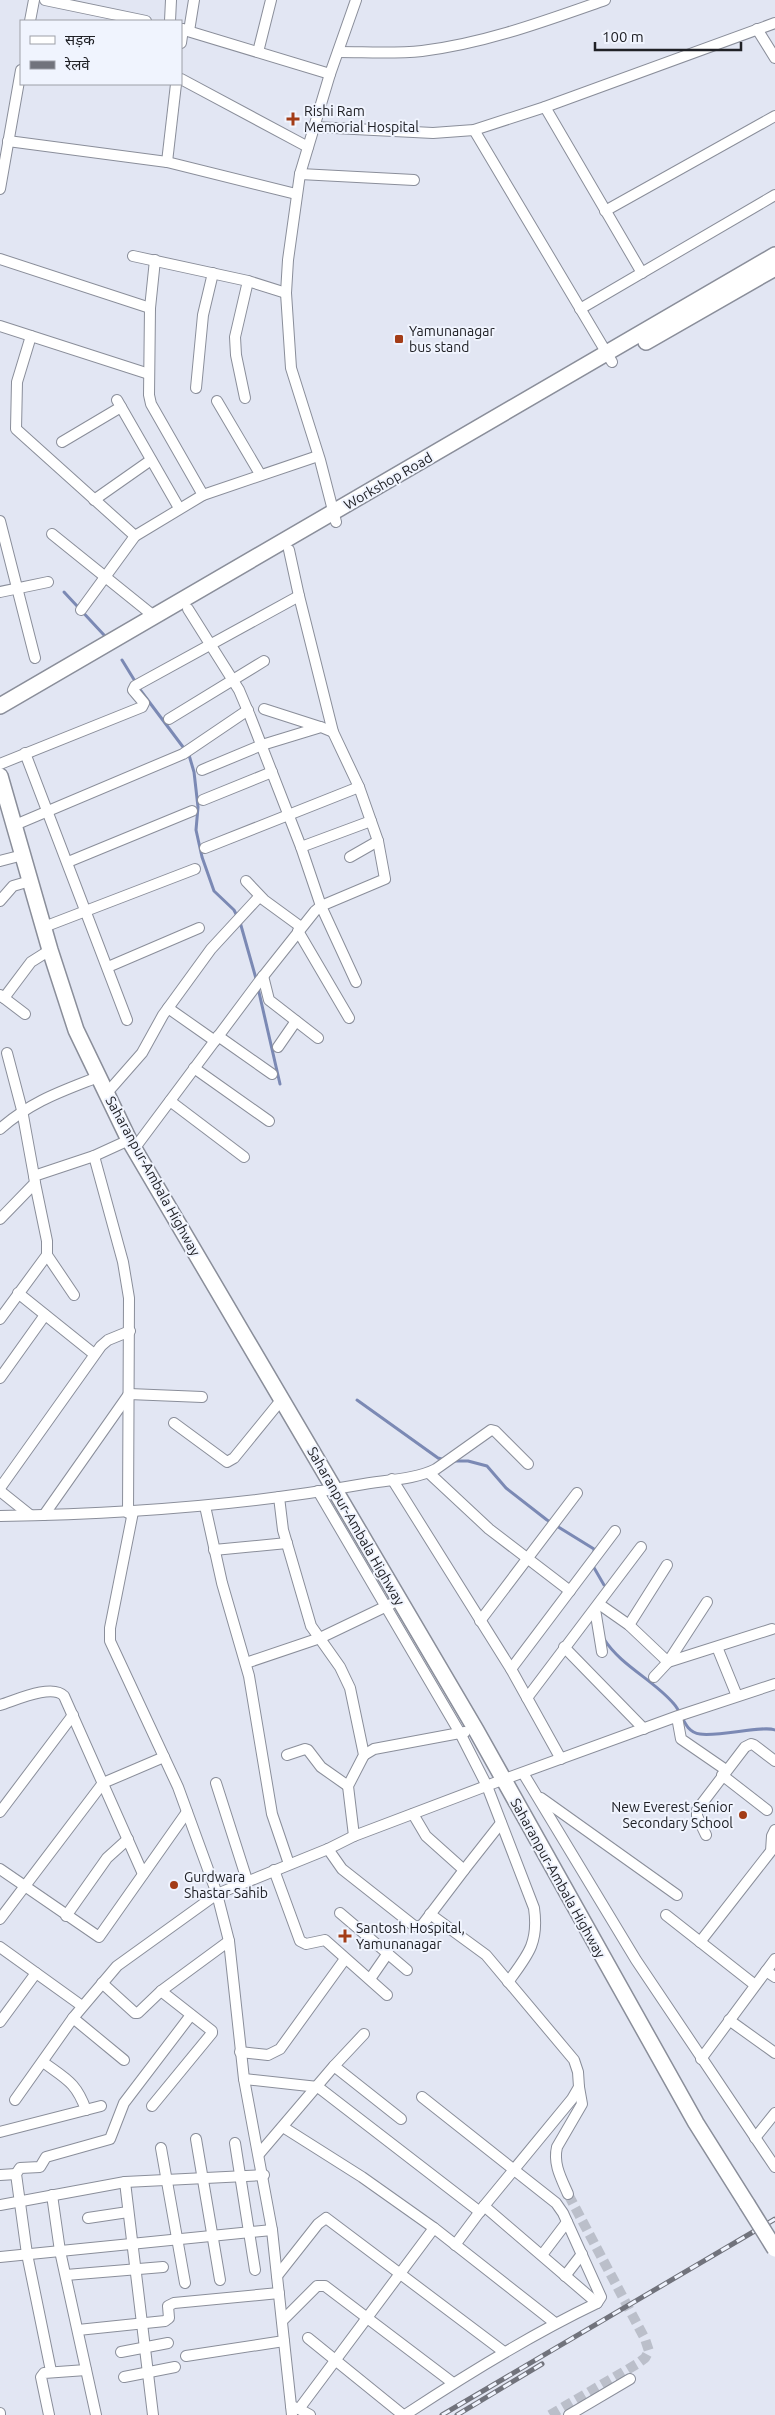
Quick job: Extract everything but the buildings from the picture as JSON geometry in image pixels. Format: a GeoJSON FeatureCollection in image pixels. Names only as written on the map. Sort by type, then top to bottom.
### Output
{"type":"FeatureCollection","features":[{"type":"Feature","properties":{"kind":"main road","name":"Workshop Road"},"geometry":{"type":"LineString","coordinates":[[0,706],[155,616],[335,518],[609,358],[775,255]]}},
{"type":"Feature","properties":{"kind":"main road","name":"Workshop Road"},"geometry":{"type":"LineString","coordinates":[[609,358],[775,268]]}},
{"type":"Feature","properties":{"kind":"main road","name":"Workshop Road"},"geometry":{"type":"LineString","coordinates":[[0,718],[290,550],[335,518]]}},
{"type":"Feature","properties":{"kind":"main road","name":"Saharanpur-Ambala Highway"},"geometry":{"type":"LineString","coordinates":[[0,776],[50,950],[76,1030],[132,1144],[476,1730],[502,1780],[696,2123],[775,2249]]}},
{"type":"Feature","properties":{"kind":"street"},"geometry":{"type":"LineString","coordinates":[[30,20],[34,0]]}},
{"type":"Feature","properties":{"kind":"street"},"geometry":{"type":"LineString","coordinates":[[45,0],[141,20]]}},
{"type":"Feature","properties":{"kind":"street"},"geometry":{"type":"LineString","coordinates":[[170,20],[171,0]]}},
{"type":"Feature","properties":{"kind":"street"},"geometry":{"type":"LineString","coordinates":[[194,0],[184,30],[330,74]]}},
{"type":"Feature","properties":{"kind":"street"},"geometry":{"type":"LineString","coordinates":[[258,52],[271,0]]}},
{"type":"Feature","properties":{"kind":"street"},"geometry":{"type":"LineString","coordinates":[[335,518],[318,456],[290,368],[286,293],[288,260],[300,174],[330,74],[356,0]]}},
{"type":"Feature","properties":{"kind":"street"},"geometry":{"type":"LineString","coordinates":[[338,52],[420,51],[451,47],[527,28],[605,0]]}},
{"type":"Feature","properties":{"kind":"street"},"geometry":{"type":"LineString","coordinates":[[314,127],[433,133],[474,130],[545,107],[775,23]]}},
{"type":"Feature","properties":{"kind":"street"},"geometry":{"type":"LineString","coordinates":[[758,29],[775,58]]}},
{"type":"Feature","properties":{"kind":"street"},"geometry":{"type":"LineString","coordinates":[[0,189],[20,75]]}},
{"type":"Feature","properties":{"kind":"street"},"geometry":{"type":"LineString","coordinates":[[182,81],[308,147]]}},
{"type":"Feature","properties":{"kind":"street"},"geometry":{"type":"LineString","coordinates":[[166,162],[176,85]]}},
{"type":"Feature","properties":{"kind":"street"},"geometry":{"type":"LineString","coordinates":[[545,107],[642,273]]}},
{"type":"Feature","properties":{"kind":"street"},"geometry":{"type":"LineString","coordinates":[[606,211],[775,116]]}},
{"type":"Feature","properties":{"kind":"street"},"geometry":{"type":"LineString","coordinates":[[474,130],[609,358]]}},
{"type":"Feature","properties":{"kind":"street"},"geometry":{"type":"LineString","coordinates":[[8,141],[166,162],[296,194]]}},
{"type":"Feature","properties":{"kind":"street"},"geometry":{"type":"LineString","coordinates":[[300,174],[414,180]]}},
{"type":"Feature","properties":{"kind":"street"},"geometry":{"type":"LineString","coordinates":[[580,309],[775,195]]}},
{"type":"Feature","properties":{"kind":"street"},"geometry":{"type":"LineString","coordinates":[[133,256],[213,272],[286,293]]}},
{"type":"Feature","properties":{"kind":"street"},"geometry":{"type":"LineString","coordinates":[[0,259],[150,308]]}},
{"type":"Feature","properties":{"kind":"street"},"geometry":{"type":"LineString","coordinates":[[155,260],[150,308],[149,374],[151,404],[203,495]]}},
{"type":"Feature","properties":{"kind":"street"},"geometry":{"type":"LineString","coordinates":[[196,388],[203,315],[213,272]]}},
{"type":"Feature","properties":{"kind":"street"},"geometry":{"type":"LineString","coordinates":[[245,398],[236,355],[235,337],[248,281]]}},
{"type":"Feature","properties":{"kind":"street"},"geometry":{"type":"LineString","coordinates":[[0,326],[149,374]]}},
{"type":"Feature","properties":{"kind":"street"},"geometry":{"type":"LineString","coordinates":[[31,336],[17,382],[16,429],[135,536]]}},
{"type":"Feature","properties":{"kind":"street"},"geometry":{"type":"LineString","coordinates":[[217,401],[260,474]]}},
{"type":"Feature","properties":{"kind":"street"},"geometry":{"type":"LineString","coordinates":[[62,442],[119,403],[179,508]]}},
{"type":"Feature","properties":{"kind":"street"},"geometry":{"type":"LineString","coordinates":[[81,610],[135,536],[203,495],[260,474],[318,456]]}},
{"type":"Feature","properties":{"kind":"street"},"geometry":{"type":"LineString","coordinates":[[94,500],[151,460]]}},
{"type":"Feature","properties":{"kind":"street"},"geometry":{"type":"LineString","coordinates":[[0,521],[35,658]]}},
{"type":"Feature","properties":{"kind":"street"},"geometry":{"type":"LineString","coordinates":[[52,534],[155,616]]}},
{"type":"Feature","properties":{"kind":"street"},"geometry":{"type":"LineString","coordinates":[[0,1219],[34,1180],[94,1156],[132,1144],[170,1101],[262,977],[321,906],[384,879],[378,841],[359,788],[333,732],[298,596],[290,550]]}},
{"type":"Feature","properties":{"kind":"street"},"geometry":{"type":"LineString","coordinates":[[0,592],[48,582]]}},
{"type":"Feature","properties":{"kind":"street"},"geometry":{"type":"LineString","coordinates":[[0,764],[142,707],[144,703],[133,690],[138,685],[298,596]]}},
{"type":"Feature","properties":{"kind":"street"},"geometry":{"type":"LineString","coordinates":[[188,609],[232,680],[248,710],[289,814],[321,906],[356,982]]}},
{"type":"Feature","properties":{"kind":"street"},"geometry":{"type":"LineString","coordinates":[[169,719],[264,661]]}},
{"type":"Feature","properties":{"kind":"street"},"geometry":{"type":"LineString","coordinates":[[264,709],[333,732]]}},
{"type":"Feature","properties":{"kind":"street"},"geometry":{"type":"LineString","coordinates":[[15,825],[187,752],[232,719],[248,710]]}},
{"type":"Feature","properties":{"kind":"street"},"geometry":{"type":"LineString","coordinates":[[202,770],[262,744],[321,727]]}},
{"type":"Feature","properties":{"kind":"street"},"geometry":{"type":"LineString","coordinates":[[25,753],[127,1020]]}},
{"type":"Feature","properties":{"kind":"street"},"geometry":{"type":"LineString","coordinates":[[203,800],[272,772]]}},
{"type":"Feature","properties":{"kind":"street"},"geometry":{"type":"LineString","coordinates":[[205,848],[359,788]]}},
{"type":"Feature","properties":{"kind":"street"},"geometry":{"type":"LineString","coordinates":[[68,862],[192,812]]}},
{"type":"Feature","properties":{"kind":"street"},"geometry":{"type":"LineString","coordinates":[[301,847],[371,821]]}},
{"type":"Feature","properties":{"kind":"street"},"geometry":{"type":"LineString","coordinates":[[350,857],[378,841]]}},
{"type":"Feature","properties":{"kind":"street"},"geometry":{"type":"LineString","coordinates":[[0,861],[23,855]]}},
{"type":"Feature","properties":{"kind":"street"},"geometry":{"type":"LineString","coordinates":[[44,927],[195,869]]}},
{"type":"Feature","properties":{"kind":"street"},"geometry":{"type":"LineString","coordinates":[[0,901],[13,886],[30,881]]}},
{"type":"Feature","properties":{"kind":"street"},"geometry":{"type":"LineString","coordinates":[[246,881],[260,897],[300,929],[348,1018]]}},
{"type":"Feature","properties":{"kind":"street"},"geometry":{"type":"LineString","coordinates":[[106,1094],[142,1053],[168,1008],[212,949],[260,897]]}},
{"type":"Feature","properties":{"kind":"street"},"geometry":{"type":"LineString","coordinates":[[108,967],[199,928]]}},
{"type":"Feature","properties":{"kind":"street"},"geometry":{"type":"LineString","coordinates":[[25,1014],[2,996],[24,969],[50,950]]}},
{"type":"Feature","properties":{"kind":"street"},"geometry":{"type":"LineString","coordinates":[[262,977],[269,1000],[318,1038]]}},
{"type":"Feature","properties":{"kind":"street"},"geometry":{"type":"LineString","coordinates":[[168,1008],[272,1074]]}},
{"type":"Feature","properties":{"kind":"street"},"geometry":{"type":"LineString","coordinates":[[278,1047],[296,1021]]}},
{"type":"Feature","properties":{"kind":"street"},"geometry":{"type":"LineString","coordinates":[[7,1053],[22,1110],[47,1241],[47,1256],[74,1295]]}},
{"type":"Feature","properties":{"kind":"street"},"geometry":{"type":"LineString","coordinates":[[194,1068],[269,1121]]}},
{"type":"Feature","properties":{"kind":"street"},"geometry":{"type":"LineString","coordinates":[[0,1129],[22,1110],[98,1077]]}},
{"type":"Feature","properties":{"kind":"street"},"geometry":{"type":"LineString","coordinates":[[170,1101],[244,1157]]}},
{"type":"Feature","properties":{"kind":"street"},"geometry":{"type":"LineString","coordinates":[[94,1156],[123,1262],[129,1298],[130,1512],[110,1628],[110,1641],[188,1812],[217,1894],[229,1940],[240,2052],[264,2175],[294,2410]]}},
{"type":"Feature","properties":{"kind":"street"},"geometry":{"type":"LineString","coordinates":[[0,1318],[47,1256]]}},
{"type":"Feature","properties":{"kind":"street"},"geometry":{"type":"LineString","coordinates":[[18,1293],[94,1354]]}},
{"type":"Feature","properties":{"kind":"street"},"geometry":{"type":"LineString","coordinates":[[0,1378],[45,1315]]}},
{"type":"Feature","properties":{"kind":"street"},"geometry":{"type":"LineString","coordinates":[[30,1515],[0,1490],[94,1354],[108,1340],[130,1331]]}},
{"type":"Feature","properties":{"kind":"street"},"geometry":{"type":"LineString","coordinates":[[129,1394],[202,1397]]}},
{"type":"Feature","properties":{"kind":"street"},"geometry":{"type":"LineString","coordinates":[[44,1515],[129,1394]]}},
{"type":"Feature","properties":{"kind":"street"},"geometry":{"type":"LineString","coordinates":[[174,1423],[227,1462],[234,1458],[282,1399]]}},
{"type":"Feature","properties":{"kind":"street"},"geometry":{"type":"LineString","coordinates":[[0,1516],[130,1512],[205,1506],[318,1492],[429,1473],[491,1430],[495,1431],[528,1464]]}},
{"type":"Feature","properties":{"kind":"street"},"geometry":{"type":"LineString","coordinates":[[429,1473],[484,1525],[570,1591]]}},
{"type":"Feature","properties":{"kind":"street"},"geometry":{"type":"LineString","coordinates":[[392,1479],[511,1670],[561,1758]]}},
{"type":"Feature","properties":{"kind":"street"},"geometry":{"type":"LineString","coordinates":[[318,1492],[460,1733],[487,1786],[534,1908],[537,1924],[534,1943],[508,1982]]}},
{"type":"Feature","properties":{"kind":"street"},"geometry":{"type":"LineString","coordinates":[[480,1621],[577,1493]]}},
{"type":"Feature","properties":{"kind":"street"},"geometry":{"type":"LineString","coordinates":[[279,1497],[287,1543],[309,1619],[346,1676],[364,1755]]}},
{"type":"Feature","properties":{"kind":"street"},"geometry":{"type":"LineString","coordinates":[[205,1506],[214,1550],[246,1663],[258,1721],[272,1814],[289,1864]]}},
{"type":"Feature","properties":{"kind":"street"},"geometry":{"type":"LineString","coordinates":[[511,1670],[615,1531]]}},
{"type":"Feature","properties":{"kind":"street"},"geometry":{"type":"LineString","coordinates":[[214,1550],[287,1543]]}},
{"type":"Feature","properties":{"kind":"street"},"geometry":{"type":"LineString","coordinates":[[527,1698],[641,1547]]}},
{"type":"Feature","properties":{"kind":"street"},"geometry":{"type":"LineString","coordinates":[[629,1625],[668,1565]]}},
{"type":"Feature","properties":{"kind":"street"},"geometry":{"type":"LineString","coordinates":[[246,1663],[320,1638],[400,1600]]}},
{"type":"Feature","properties":{"kind":"street"},"geometry":{"type":"LineString","coordinates":[[654,1677],[668,1662],[707,1602]]}},
{"type":"Feature","properties":{"kind":"street"},"geometry":{"type":"LineString","coordinates":[[597,1607],[629,1625],[668,1662]]}},
{"type":"Feature","properties":{"kind":"street"},"geometry":{"type":"LineString","coordinates":[[597,1607],[602,1652]]}},
{"type":"Feature","properties":{"kind":"street"},"geometry":{"type":"LineString","coordinates":[[668,1662],[772,1629]]}},
{"type":"Feature","properties":{"kind":"street"},"geometry":{"type":"LineString","coordinates":[[564,1647],[644,1729]]}},
{"type":"Feature","properties":{"kind":"street"},"geometry":{"type":"LineString","coordinates":[[717,1647],[737,1696]]}},
{"type":"Feature","properties":{"kind":"street"},"geometry":{"type":"LineString","coordinates":[[15,2100],[82,2006],[126,1958],[217,1894],[247,1880],[328,1849],[354,1836],[502,1780],[680,1715],[775,1684]]}},
{"type":"Feature","properties":{"kind":"street"},"geometry":{"type":"LineString","coordinates":[[0,1712],[4,1704],[13,1699],[56,1691],[64,1696],[143,1874]]}},
{"type":"Feature","properties":{"kind":"street"},"geometry":{"type":"LineString","coordinates":[[0,1812],[73,1715]]}},
{"type":"Feature","properties":{"kind":"street"},"geometry":{"type":"LineString","coordinates":[[680,1715],[681,1739],[767,1810]]}},
{"type":"Feature","properties":{"kind":"street"},"geometry":{"type":"LineString","coordinates":[[354,1836],[348,1786],[364,1755],[374,1750],[476,1730]]}},
{"type":"Feature","properties":{"kind":"street"},"geometry":{"type":"LineString","coordinates":[[706,1835],[697,1810],[724,1773],[751,1744],[775,1761]]}},
{"type":"Feature","properties":{"kind":"street"},"geometry":{"type":"LineString","coordinates":[[287,1755],[305,1749],[308,1750],[321,1767],[348,1786]]}},
{"type":"Feature","properties":{"kind":"street"},"geometry":{"type":"LineString","coordinates":[[0,1919],[103,1783],[164,1757]]}},
{"type":"Feature","properties":{"kind":"street"},"geometry":{"type":"LineString","coordinates":[[523,1773],[636,1960],[775,2167]]}},
{"type":"Feature","properties":{"kind":"street"},"geometry":{"type":"LineString","coordinates":[[216,1782],[247,1880]]}},
{"type":"Feature","properties":{"kind":"street"},"geometry":{"type":"LineString","coordinates":[[538,1796],[677,1895]]}},
{"type":"Feature","properties":{"kind":"street"},"geometry":{"type":"LineString","coordinates":[[0,1868],[66,1916],[98,1936],[188,1812]]}},
{"type":"Feature","properties":{"kind":"street"},"geometry":{"type":"LineString","coordinates":[[413,1814],[426,1836],[464,1870]]}},
{"type":"Feature","properties":{"kind":"street"},"geometry":{"type":"LineString","coordinates":[[328,1849],[342,1869],[413,1925],[418,1926],[423,1924],[501,1823]]}},
{"type":"Feature","properties":{"kind":"street"},"geometry":{"type":"LineString","coordinates":[[700,1942],[771,1851],[772,1836],[775,1830]]}},
{"type":"Feature","properties":{"kind":"street"},"geometry":{"type":"LineString","coordinates":[[66,1916],[107,1858],[128,1839]]}},
{"type":"Feature","properties":{"kind":"street"},"geometry":{"type":"LineString","coordinates":[[274,1870],[300,1941],[306,1944],[325,1940],[386,1995]]}},
{"type":"Feature","properties":{"kind":"street"},"geometry":{"type":"LineString","coordinates":[[340,1913],[408,1970]]}},
{"type":"Feature","properties":{"kind":"street"},"geometry":{"type":"LineString","coordinates":[[430,1914],[477,1948],[574,2060],[578,2072],[582,2104],[557,2147],[556,2154],[560,2176],[568,2194]]}},
{"type":"Feature","properties":{"kind":"street"},"geometry":{"type":"LineString","coordinates":[[666,1915],[756,1985]]}},
{"type":"Feature","properties":{"kind":"street"},"geometry":{"type":"LineString","coordinates":[[102,1983],[135,2013],[143,2010],[161,1991],[229,1940]]}},
{"type":"Feature","properties":{"kind":"street"},"geometry":{"type":"LineString","coordinates":[[0,1947],[82,2006]]}},
{"type":"Feature","properties":{"kind":"street"},"geometry":{"type":"LineString","coordinates":[[370,1979],[388,1953]]}},
{"type":"Feature","properties":{"kind":"street"},"geometry":{"type":"LineString","coordinates":[[240,2052],[268,2055],[280,2049],[345,1959]]}},
{"type":"Feature","properties":{"kind":"street"},"geometry":{"type":"LineString","coordinates":[[701,2059],[756,1985],[771,1974],[775,1959]]}},
{"type":"Feature","properties":{"kind":"street"},"geometry":{"type":"LineString","coordinates":[[0,2022],[36,1973]]}},
{"type":"Feature","properties":{"kind":"street"},"geometry":{"type":"LineString","coordinates":[[152,2106],[212,2034],[212,2031],[161,1991]]}},
{"type":"Feature","properties":{"kind":"street"},"geometry":{"type":"LineString","coordinates":[[50,2371],[27,2254],[16,2174],[20,2168],[40,2167],[46,2156],[110,2139],[124,2103],[191,2015]]}},
{"type":"Feature","properties":{"kind":"street"},"geometry":{"type":"LineString","coordinates":[[73,2018],[124,2060]]}},
{"type":"Feature","properties":{"kind":"street"},"geometry":{"type":"LineString","coordinates":[[729,2020],[775,2053]]}},
{"type":"Feature","properties":{"kind":"street"},"geometry":{"type":"LineString","coordinates":[[259,2154],[334,2066],[364,2034]]}},
{"type":"Feature","properties":{"kind":"street"},"geometry":{"type":"LineString","coordinates":[[43,2062],[74,2086],[79,2092],[86,2110]]}},
{"type":"Feature","properties":{"kind":"street"},"geometry":{"type":"LineString","coordinates":[[334,2066],[401,2119]]}},
{"type":"Feature","properties":{"kind":"street"},"geometry":{"type":"LineString","coordinates":[[244,2079],[318,2087],[542,2255],[597,2303]]}},
{"type":"Feature","properties":{"kind":"street"},"geometry":{"type":"LineString","coordinates":[[455,2245],[580,2087]]}},
{"type":"Feature","properties":{"kind":"street"},"geometry":{"type":"LineString","coordinates":[[308,2338],[404,2415],[504,2352],[555,2323],[597,2303],[601,2297],[560,2208],[551,2198],[422,2097]]}},
{"type":"Feature","properties":{"kind":"street"},"geometry":{"type":"LineString","coordinates":[[0,2132],[101,2106]]}},
{"type":"Feature","properties":{"kind":"street"},"geometry":{"type":"LineString","coordinates":[[756,2138],[775,2113]]}},
{"type":"Feature","properties":{"kind":"street"},"geometry":{"type":"LineString","coordinates":[[283,2127],[362,2177],[434,2228],[555,2323]]}},
{"type":"Feature","properties":{"kind":"street"},"geometry":{"type":"LineString","coordinates":[[196,2139],[220,2280]]}},
{"type":"Feature","properties":{"kind":"street"},"geometry":{"type":"LineString","coordinates":[[235,2143],[254,2270]]}},
{"type":"Feature","properties":{"kind":"street"},"geometry":{"type":"LineString","coordinates":[[161,2148],[185,2283]]}},
{"type":"Feature","properties":{"kind":"street"},"geometry":{"type":"LineString","coordinates":[[0,2175],[16,2174]]}},
{"type":"Feature","properties":{"kind":"street"},"geometry":{"type":"LineString","coordinates":[[0,2205],[125,2182],[264,2175]]}},
{"type":"Feature","properties":{"kind":"street"},"geometry":{"type":"LineString","coordinates":[[125,2182],[140,2323],[153,2415]]}},
{"type":"Feature","properties":{"kind":"street"},"geometry":{"type":"LineString","coordinates":[[52,2195],[60,2251],[96,2415]]}},
{"type":"Feature","properties":{"kind":"street"},"geometry":{"type":"LineString","coordinates":[[88,2218],[128,2212]]}},
{"type":"Feature","properties":{"kind":"street"},"geometry":{"type":"LineString","coordinates":[[277,2276],[318,2224],[326,2218],[504,2352]]}},
{"type":"Feature","properties":{"kind":"street"},"geometry":{"type":"LineString","coordinates":[[542,2255],[567,2222]]}},
{"type":"Feature","properties":{"kind":"street"},"geometry":{"type":"LineString","coordinates":[[294,2410],[336,2360],[434,2228]]}},
{"type":"Feature","properties":{"kind":"street"},"geometry":{"type":"LineString","coordinates":[[0,2257],[272,2230]]}},
{"type":"Feature","properties":{"kind":"street"},"geometry":{"type":"LineString","coordinates":[[565,2276],[582,2254]]}},
{"type":"Feature","properties":{"kind":"street"},"geometry":{"type":"LineString","coordinates":[[66,2275],[163,2266]]}},
{"type":"Feature","properties":{"kind":"street"},"geometry":{"type":"LineString","coordinates":[[282,2321],[321,2285],[453,2383]]}},
{"type":"Feature","properties":{"kind":"street"},"geometry":{"type":"LineString","coordinates":[[78,2330],[167,2320],[170,2318],[168,2306],[174,2303],[279,2293]]}},
{"type":"Feature","properties":{"kind":"street"},"geometry":{"type":"LineString","coordinates":[[186,2356],[284,2341]]}},
{"type":"Feature","properties":{"kind":"street"},"geometry":{"type":"LineString","coordinates":[[122,2352],[168,2342]]}},
{"type":"Feature","properties":{"kind":"street"},"geometry":{"type":"LineString","coordinates":[[124,2377],[175,2368]]}},
{"type":"Feature","properties":{"kind":"street"},"geometry":{"type":"LineString","coordinates":[[49,2415],[41,2377],[44,2373],[50,2371],[86,2370]]}},
{"type":"Feature","properties":{"kind":"street"},"geometry":{"type":"LineString","coordinates":[[569,2415],[630,2379]]}},
{"type":"Feature","properties":{"kind":"street"},"geometry":{"type":"LineString","coordinates":[[582,2408],[591,2415]]}},
{"type":"Feature","properties":{"kind":"street"},"geometry":{"type":"LineString","coordinates":[[294,2410],[310,2415]]}},
{"type":"Feature","properties":{"kind":"waterway"},"geometry":{"type":"LineString","coordinates":[[64,592],[104,635]]}},
{"type":"Feature","properties":{"kind":"waterway"},"geometry":{"type":"LineString","coordinates":[[122,660],[141,691],[189,755],[194,772],[198,807],[196,830],[202,857],[214,891],[234,910],[240,922],[257,982]]}},
{"type":"Feature","properties":{"kind":"waterway"},"geometry":{"type":"LineString","coordinates":[[258,988],[280,1084]]}},
{"type":"Feature","properties":{"kind":"waterway"},"geometry":{"type":"LineString","coordinates":[[357,1400],[438,1458],[445,1460]]}},
{"type":"Feature","properties":{"kind":"waterway"},"geometry":{"type":"LineString","coordinates":[[454,1461],[468,1461],[487,1466],[506,1488],[547,1520],[594,1549],[594,1553]]}},
{"type":"Feature","properties":{"kind":"waterway"},"geometry":{"type":"LineString","coordinates":[[593,1566],[604,1585]]}},
{"type":"Feature","properties":{"kind":"waterway"},"geometry":{"type":"LineString","coordinates":[[604,1639],[619,1657],[666,1695],[677,1708],[690,1730],[695,1733],[718,1734],[761,1729],[775,1730]]}},
{"type":"Feature","properties":{"kind":"tunnel"},"geometry":{"type":"LineString","coordinates":[[550,2415],[637,2364],[645,2358],[649,2351],[645,2339],[568,2194]]}},
{"type":"Feature","properties":{"kind":"railway"},"geometry":{"type":"LineString","coordinates":[[442,2415],[775,2219]]}},
{"type":"Feature","properties":{"kind":"railway"},"geometry":{"type":"LineString","coordinates":[[457,2415],[542,2364]]}},
{"type":"Feature","properties":{"kind":"place","name":"Rishi Ram Memorial Hospital"},"geometry":{"type":"Point","coordinates":[293,119]}},
{"type":"Feature","properties":{"kind":"place","name":"Yamunanagar bus stand"},"geometry":{"type":"Point","coordinates":[399,339]}},
{"type":"Feature","properties":{"kind":"place","name":"New Everest Senior Secondary School"},"geometry":{"type":"Point","coordinates":[743,1815]}},
{"type":"Feature","properties":{"kind":"place","name":"Gurdwara Shastar Sahib"},"geometry":{"type":"Point","coordinates":[174,1885]}},
{"type":"Feature","properties":{"kind":"place","name":"Santosh Hospital, Yamunanagar"},"geometry":{"type":"Point","coordinates":[345,1936]}}]}
